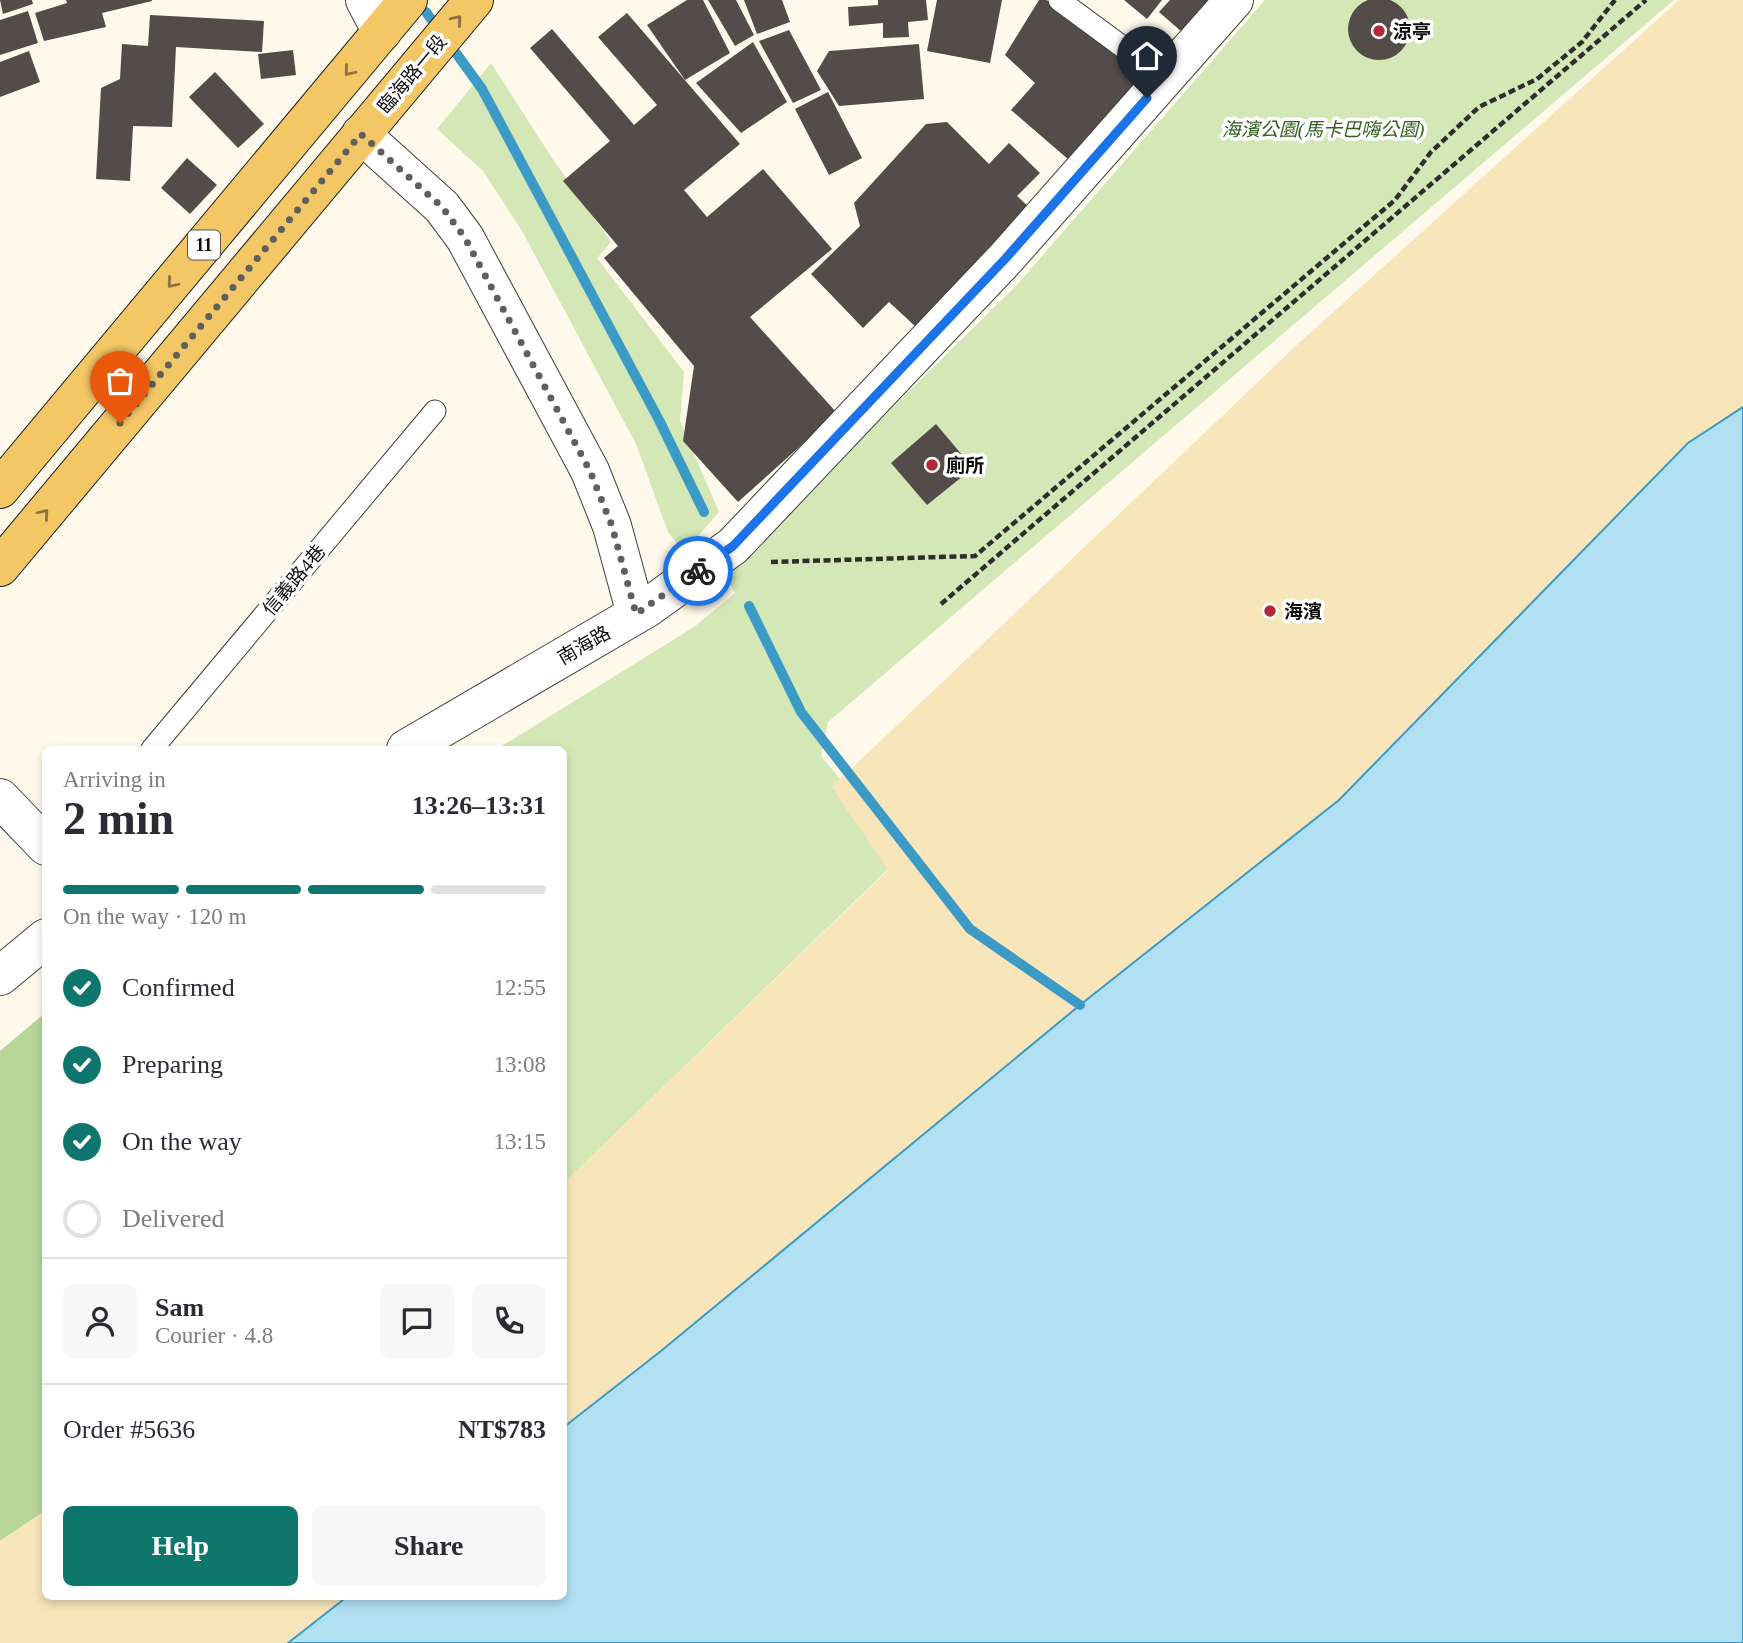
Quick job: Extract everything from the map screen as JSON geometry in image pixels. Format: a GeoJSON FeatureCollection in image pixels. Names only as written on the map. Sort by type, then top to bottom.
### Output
{"type":"FeatureCollection","features":[{"type":"Feature","properties":{"kind":"main road","name":"11"},"geometry":{"type":"LineString","coordinates":[[0,489],[373,16],[408,0]]}},
{"type":"Feature","properties":{"kind":"main road","name":"臨海路一段"},"geometry":{"type":"LineString","coordinates":[[0,567],[474,0]]}},
{"type":"Feature","properties":{"kind":"street","name":"南海路"},"geometry":{"type":"LineString","coordinates":[[411,746],[636,614],[733,546],[1006,258],[1234,0]]}},
{"type":"Feature","properties":{"kind":"street"},"geometry":{"type":"LineString","coordinates":[[361,134],[442,207],[465,238],[590,471],[612,526],[636,614]]}},
{"type":"Feature","properties":{"kind":"street"},"geometry":{"type":"LineString","coordinates":[[0,798],[42,842]]}},
{"type":"Feature","properties":{"kind":"street"},"geometry":{"type":"LineString","coordinates":[[0,976],[42,941]]}},
{"type":"Feature","properties":{"kind":"lane"},"geometry":{"type":"LineString","coordinates":[[1059,0],[1165,78]]}},
{"type":"Feature","properties":{"kind":"lane","name":"信義路4巷"},"geometry":{"type":"LineString","coordinates":[[155,746],[435,411]]}},
{"type":"Feature","properties":{"kind":"path"},"geometry":{"type":"LineString","coordinates":[[733,546],[744,562],[975,556],[1395,200],[1431,152],[1479,107],[1537,79],[1582,42],[1615,0]]}},
{"type":"Feature","properties":{"kind":"path"},"geometry":{"type":"LineString","coordinates":[[941,604],[1646,0]]}},
{"type":"Feature","properties":{"kind":"green space","name":"海濱公園(馬卡巴嗨公園)"},"geometry":{"type":"Polygon","coordinates":[[[1265,0],[1674,0],[828,722],[821,756],[840,779],[832,787],[888,869],[567,1180],[567,746],[502,746],[694,627],[735,593],[724,573],[1016,286],[1265,0]]]}},
{"type":"Feature","properties":{"kind":"green space"},"geometry":{"type":"Polygon","coordinates":[[[491,63],[552,158],[611,242],[597,258],[684,372],[680,421],[719,512],[684,552],[668,532],[636,444],[522,231],[483,171],[437,129],[491,63]]]}},
{"type":"Feature","properties":{"kind":"green space"},"geometry":{"type":"Polygon","coordinates":[[[42,1016],[42,1513],[0,1541],[0,1051],[42,1016]]]}},
{"type":"Feature","properties":{"kind":"sand","name":"海濱"},"geometry":{"type":"Polygon","coordinates":[[[1679,0],[1743,0],[1743,407],[1688,443],[1339,800],[1080,1005],[661,1351],[567,1425],[567,1180],[888,870],[832,787],[1299,343],[1679,0]]]}},
{"type":"Feature","properties":{"kind":"sand"},"geometry":{"type":"Polygon","coordinates":[[[42,1513],[42,1600],[343,1600],[288,1643],[0,1643],[0,1541],[42,1513]]]}},
{"type":"Feature","properties":{"kind":"water"},"geometry":{"type":"Polygon","coordinates":[[[1743,407],[1743,1643],[288,1643],[343,1600],[567,1600],[567,1425],[661,1351],[1080,1005],[1339,800],[1688,443],[1743,407]]]}},
{"type":"Feature","properties":{"kind":"building","name":"涼亭"},"geometry":{"type":"Polygon","coordinates":[[[1373,-1],[1396,3],[1405,12],[1409,35],[1401,51],[1379,60],[1357,51],[1348,29],[1357,7],[1373,-1]]]}},
{"type":"Feature","properties":{"kind":"building"},"geometry":{"type":"Polygon","coordinates":[[[0,0],[32,0],[33,4],[3,14],[0,0]]]}},
{"type":"Feature","properties":{"kind":"building"},"geometry":{"type":"Polygon","coordinates":[[[66,0],[152,1],[102,13],[106,27],[44,41],[35,13],[67,3],[66,0]]]}},
{"type":"Feature","properties":{"kind":"building"},"geometry":{"type":"Polygon","coordinates":[[[687,0],[703,0],[730,53],[685,80],[647,25],[687,0]]]}},
{"type":"Feature","properties":{"kind":"building"},"geometry":{"type":"Polygon","coordinates":[[[708,0],[736,0],[754,35],[735,46],[708,0]]]}},
{"type":"Feature","properties":{"kind":"building"},"geometry":{"type":"Polygon","coordinates":[[[744,0],[782,0],[790,22],[757,34],[744,0]]]}},
{"type":"Feature","properties":{"kind":"building"},"geometry":{"type":"Polygon","coordinates":[[[878,0],[926,0],[928,20],[908,22],[909,37],[883,38],[883,23],[849,26],[848,7],[878,5],[878,0]]]}},
{"type":"Feature","properties":{"kind":"building"},"geometry":{"type":"Polygon","coordinates":[[[937,0],[1002,0],[990,63],[927,51],[937,0]]]}},
{"type":"Feature","properties":{"kind":"building"},"geometry":{"type":"Polygon","coordinates":[[[1039,0],[1046,0],[1084,26],[1142,76],[1069,160],[1011,110],[1035,83],[1005,55],[1039,0]]]}},
{"type":"Feature","properties":{"kind":"building"},"geometry":{"type":"Polygon","coordinates":[[[1124,0],[1162,0],[1147,19],[1124,0]]]}},
{"type":"Feature","properties":{"kind":"building"},"geometry":{"type":"Polygon","coordinates":[[[1170,0],[1210,0],[1182,32],[1159,12],[1170,0]]]}},
{"type":"Feature","properties":{"kind":"building"},"geometry":{"type":"Polygon","coordinates":[[[28,11],[38,43],[0,55],[0,20],[28,11]]]}},
{"type":"Feature","properties":{"kind":"building"},"geometry":{"type":"Polygon","coordinates":[[[627,13],[740,144],[684,190],[707,217],[763,169],[832,249],[750,317],[837,413],[738,502],[683,441],[694,366],[604,258],[618,246],[563,181],[610,141],[530,48],[552,29],[634,125],[657,105],[598,37],[627,13]]]}},
{"type":"Feature","properties":{"kind":"building"},"geometry":{"type":"Polygon","coordinates":[[[150,15],[264,21],[262,52],[176,47],[172,127],[133,126],[130,181],[96,179],[101,88],[120,79],[122,44],[148,46],[150,15]]]}},
{"type":"Feature","properties":{"kind":"building"},"geometry":{"type":"Polygon","coordinates":[[[789,30],[821,90],[793,103],[759,41],[789,30]]]}},
{"type":"Feature","properties":{"kind":"building"},"geometry":{"type":"Polygon","coordinates":[[[753,42],[787,102],[741,133],[696,83],[753,42]]]}},
{"type":"Feature","properties":{"kind":"building"},"geometry":{"type":"Polygon","coordinates":[[[919,44],[924,99],[839,106],[817,71],[829,51],[919,44]]]}},
{"type":"Feature","properties":{"kind":"building"},"geometry":{"type":"Polygon","coordinates":[[[293,50],[296,75],[261,79],[258,54],[293,50]]]}},
{"type":"Feature","properties":{"kind":"building"},"geometry":{"type":"Polygon","coordinates":[[[29,51],[40,82],[0,97],[0,62],[29,51]]]}},
{"type":"Feature","properties":{"kind":"building"},"geometry":{"type":"Polygon","coordinates":[[[215,72],[264,124],[238,148],[189,97],[215,72]]]}},
{"type":"Feature","properties":{"kind":"building"},"geometry":{"type":"Polygon","coordinates":[[[828,92],[862,158],[829,175],[795,109],[828,92]]]}},
{"type":"Feature","properties":{"kind":"building"},"geometry":{"type":"Polygon","coordinates":[[[947,122],[989,164],[1009,143],[1040,173],[1017,196],[1030,208],[916,327],[889,302],[863,328],[811,274],[860,226],[854,203],[926,124],[947,122]]]}},
{"type":"Feature","properties":{"kind":"building"},"geometry":{"type":"Polygon","coordinates":[[[187,158],[217,185],[190,214],[161,188],[187,158]]]}},
{"type":"Feature","properties":{"kind":"building","name":"廁所"},"geometry":{"type":"Polygon","coordinates":[[[936,424],[973,468],[927,505],[891,463],[936,424]]]}},
{"type":"Feature","properties":{"kind":"waterway"},"geometry":{"type":"LineString","coordinates":[[426,12],[431,19]]}},
{"type":"Feature","properties":{"kind":"waterway"},"geometry":{"type":"LineString","coordinates":[[456,53],[482,89],[659,420],[704,512]]}},
{"type":"Feature","properties":{"kind":"waterway"},"geometry":{"type":"LineString","coordinates":[[749,606],[801,712],[970,929],[1080,1005]]}},
{"type":"Feature","properties":{"kind":"way so far"},"geometry":{"type":"LineString","coordinates":[[120,423],[361,134],[442,207],[465,238],[590,471],[612,526],[636,614],[698,571]]}},
{"type":"Feature","properties":{"kind":"place","name":"涼亭"},"geometry":{"type":"Point","coordinates":[1379,31]}},
{"type":"Feature","properties":{"kind":"place","name":"廁所"},"geometry":{"type":"Point","coordinates":[932,465]}},
{"type":"Feature","properties":{"kind":"place","name":"海濱"},"geometry":{"type":"Point","coordinates":[1270,611]}},
{"type":"Feature","properties":{"kind":"route"},"geometry":{"type":"LineString","coordinates":[[698,571],[733,546],[1006,258],[1147,98]]}}]}
